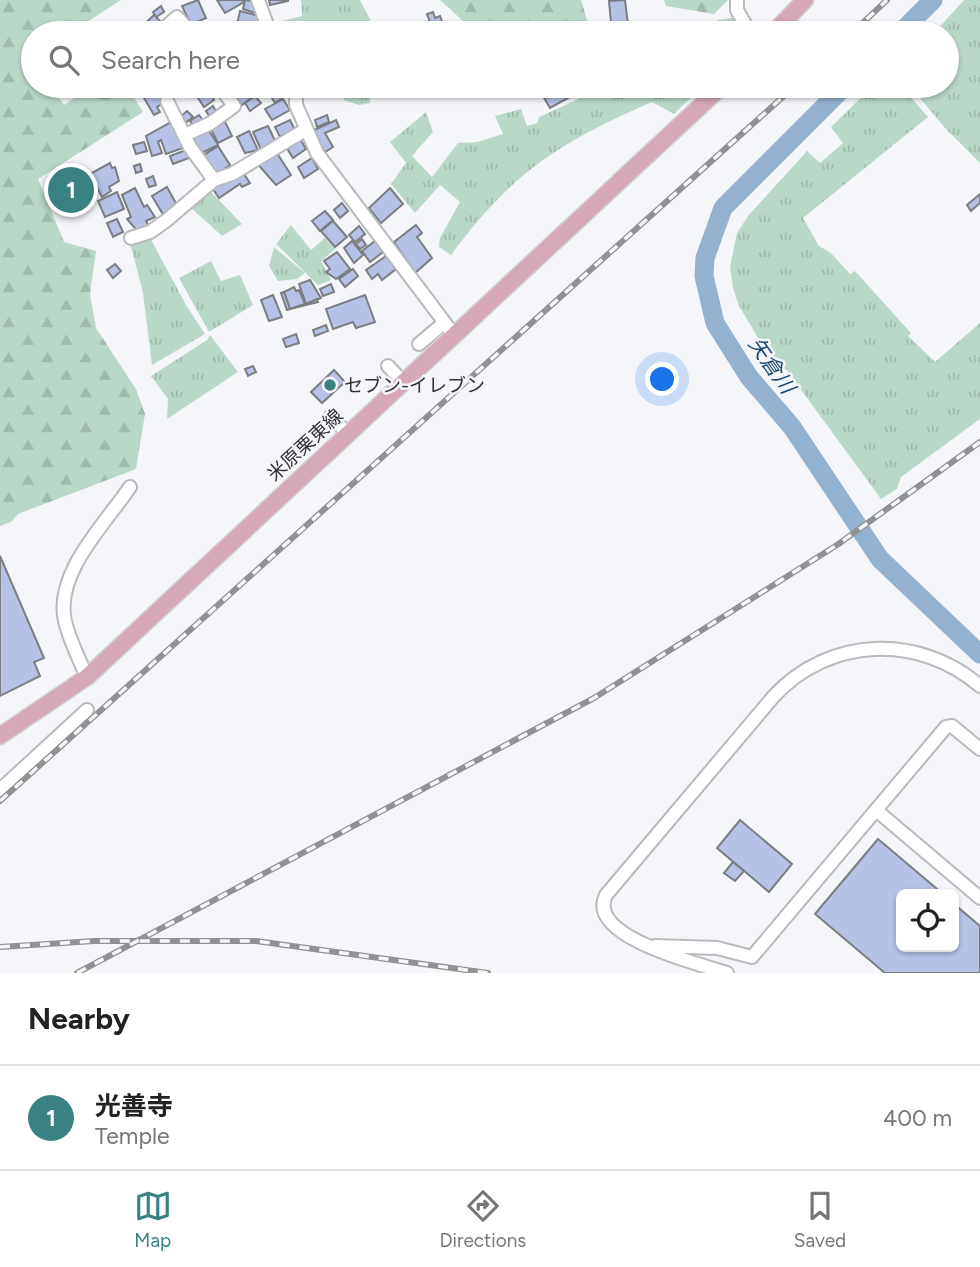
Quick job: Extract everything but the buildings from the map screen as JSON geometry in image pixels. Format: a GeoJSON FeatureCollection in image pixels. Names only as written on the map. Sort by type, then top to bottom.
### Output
{"type":"FeatureCollection","features":[{"type":"Feature","properties":{"kind":"main road"},"geometry":{"type":"LineString","coordinates":[[785,21],[805,0]]}},
{"type":"Feature","properties":{"kind":"main road","name":"米原栗東線"},"geometry":{"type":"LineString","coordinates":[[0,736],[87,677],[403,382],[449,329],[709,98]]}},
{"type":"Feature","properties":{"kind":"street"},"geometry":{"type":"LineString","coordinates":[[258,0],[266,21]]}},
{"type":"Feature","properties":{"kind":"street"},"geometry":{"type":"LineString","coordinates":[[737,0],[737,10],[743,21]]}},
{"type":"Feature","properties":{"kind":"street"},"geometry":{"type":"LineString","coordinates":[[185,135],[211,123],[234,106],[228,98]]}},
{"type":"Feature","properties":{"kind":"street"},"geometry":{"type":"LineString","coordinates":[[297,98],[296,105],[305,130],[336,181],[449,329],[419,344]]}},
{"type":"Feature","properties":{"kind":"street"},"geometry":{"type":"LineString","coordinates":[[167,101],[190,147],[214,180]]}},
{"type":"Feature","properties":{"kind":"street"},"geometry":{"type":"LineString","coordinates":[[131,238],[150,232],[214,180],[233,174],[305,130]]}},
{"type":"Feature","properties":{"kind":"street"},"geometry":{"type":"LineString","coordinates":[[388,366],[403,382]]}},
{"type":"Feature","properties":{"kind":"street"},"geometry":{"type":"LineString","coordinates":[[331,416],[348,434]]}},
{"type":"Feature","properties":{"kind":"street"},"geometry":{"type":"LineString","coordinates":[[87,677],[65,620],[64,603],[80,553],[130,487]]}},
{"type":"Feature","properties":{"kind":"street"},"geometry":{"type":"LineString","coordinates":[[727,973],[648,946],[628,936],[607,919],[602,905],[606,895],[786,682],[824,659],[845,652],[885,648],[927,655],[979,681]]}},
{"type":"Feature","properties":{"kind":"street"},"geometry":{"type":"LineString","coordinates":[[0,790],[87,710]]}},
{"type":"Feature","properties":{"kind":"street"},"geometry":{"type":"LineString","coordinates":[[648,946],[717,948],[752,957],[946,727],[952,726],[980,749]]}},
{"type":"Feature","properties":{"kind":"street"},"geometry":{"type":"LineString","coordinates":[[876,810],[980,898]]}},
{"type":"Feature","properties":{"kind":"green space"},"geometry":{"type":"Polygon","coordinates":[[[0,0],[121,0],[89,21],[21,21],[21,98],[59,98],[64,105],[74,98],[134,98],[143,112],[38,179],[64,242],[96,251],[90,294],[96,328],[136,389],[145,414],[136,469],[18,514],[11,522],[0,526],[0,0]]]}},
{"type":"Feature","properties":{"kind":"green space"},"geometry":{"type":"Polygon","coordinates":[[[301,0],[360,0],[371,21],[283,21],[302,16],[301,0]]]}},
{"type":"Feature","properties":{"kind":"green space"},"geometry":{"type":"Polygon","coordinates":[[[440,0],[581,0],[587,21],[463,21],[440,0]]]}},
{"type":"Feature","properties":{"kind":"green space"},"geometry":{"type":"Polygon","coordinates":[[[664,0],[728,0],[714,14],[666,6],[664,0]]]}},
{"type":"Feature","properties":{"kind":"green space"},"geometry":{"type":"Polygon","coordinates":[[[964,0],[980,0],[980,163],[920,98],[959,98],[959,21],[945,21],[964,0]]]}},
{"type":"Feature","properties":{"kind":"green space"},"geometry":{"type":"Polygon","coordinates":[[[737,17],[740,21],[717,21],[737,17]]]}},
{"type":"Feature","properties":{"kind":"green space"},"geometry":{"type":"Polygon","coordinates":[[[369,98],[370,103],[359,105],[344,100],[369,98]]]}},
{"type":"Feature","properties":{"kind":"green space"},"geometry":{"type":"Polygon","coordinates":[[[581,98],[691,98],[674,114],[652,102],[564,146],[517,181],[495,202],[451,255],[439,247],[440,238],[460,202],[440,185],[415,213],[391,184],[406,163],[390,142],[426,112],[433,132],[412,156],[432,177],[458,143],[477,142],[503,134],[495,116],[521,109],[527,126],[537,123],[539,117],[581,98]]]}},
{"type":"Feature","properties":{"kind":"green space"},"geometry":{"type":"Polygon","coordinates":[[[861,98],[911,98],[928,117],[803,218],[819,246],[831,253],[850,274],[855,271],[911,333],[908,336],[935,362],[980,323],[980,419],[901,477],[897,489],[881,499],[788,372],[766,351],[739,306],[730,267],[737,233],[748,216],[807,151],[820,163],[843,143],[831,127],[861,98]]]}},
{"type":"Feature","properties":{"kind":"green space"},"geometry":{"type":"Polygon","coordinates":[[[209,190],[242,224],[222,236],[190,207],[209,190]]]}},
{"type":"Feature","properties":{"kind":"green space"},"geometry":{"type":"Polygon","coordinates":[[[291,225],[311,250],[325,238],[335,249],[321,261],[331,280],[318,285],[276,244],[291,225]]]}},
{"type":"Feature","properties":{"kind":"green space"},"geometry":{"type":"Polygon","coordinates":[[[148,234],[186,305],[205,334],[152,365],[143,293],[130,243],[148,234]]]}},
{"type":"Feature","properties":{"kind":"green space"},"geometry":{"type":"Polygon","coordinates":[[[274,247],[305,273],[297,279],[278,281],[269,266],[274,247]]]}},
{"type":"Feature","properties":{"kind":"green space"},"geometry":{"type":"Polygon","coordinates":[[[211,261],[221,281],[240,275],[253,305],[209,332],[179,278],[211,261]]]}},
{"type":"Feature","properties":{"kind":"green space"},"geometry":{"type":"Polygon","coordinates":[[[210,335],[238,372],[167,419],[168,399],[151,376],[207,340],[210,335]]]}},
{"type":"Feature","properties":{"kind":"waterway","name":"矢倉川"},"geometry":{"type":"LineString","coordinates":[[912,21],[933,0]]}},
{"type":"Feature","properties":{"kind":"waterway","name":"矢倉川"},"geometry":{"type":"LineString","coordinates":[[833,98],[723,208],[705,258],[704,276],[715,323],[749,377],[792,427],[880,559],[980,654]]}},
{"type":"Feature","properties":{"kind":"railway"},"geometry":{"type":"LineString","coordinates":[[865,21],[887,0]]}},
{"type":"Feature","properties":{"kind":"railway"},"geometry":{"type":"LineString","coordinates":[[0,801],[782,98]]}},
{"type":"Feature","properties":{"kind":"railway"},"geometry":{"type":"LineString","coordinates":[[77,973],[594,698],[837,545],[980,442]]}},
{"type":"Feature","properties":{"kind":"railway"},"geometry":{"type":"LineString","coordinates":[[0,947],[94,941],[256,941],[488,973]]}},
{"type":"Feature","properties":{"kind":"place","name":"光善寺"},"geometry":{"type":"Point","coordinates":[71,190]}},
{"type":"Feature","properties":{"kind":"place","name":"セブン-イレブン"},"geometry":{"type":"Point","coordinates":[330,385]}}]}
